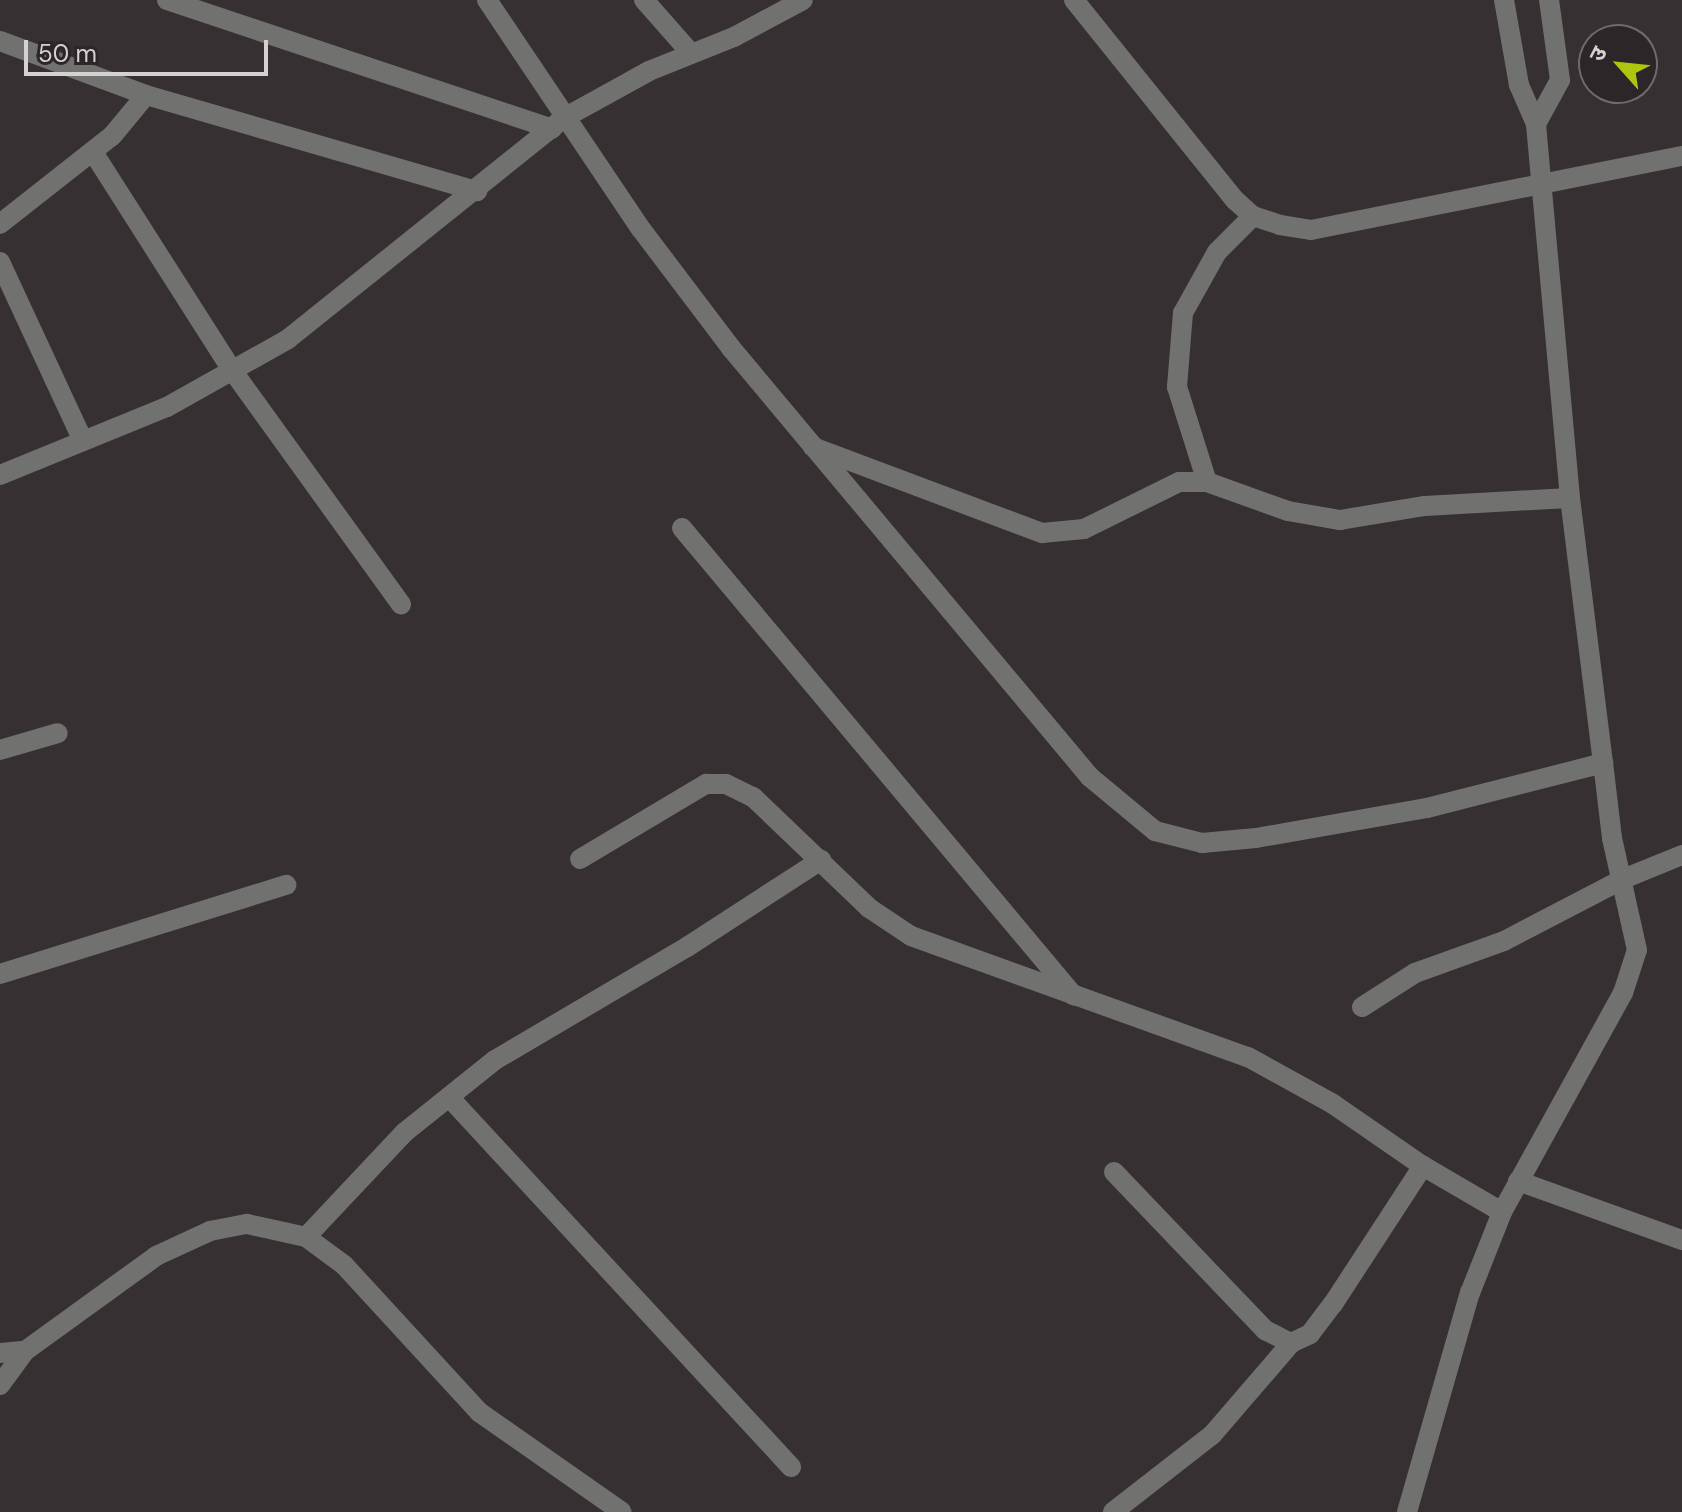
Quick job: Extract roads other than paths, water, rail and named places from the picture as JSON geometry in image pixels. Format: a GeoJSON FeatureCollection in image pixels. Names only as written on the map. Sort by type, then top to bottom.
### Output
{"type":"FeatureCollection","features":[{"type":"Feature","properties":{"kind":"street"},"geometry":{"type":"LineString","coordinates":[[167,0],[552,129]]}},
{"type":"Feature","properties":{"kind":"street"},"geometry":{"type":"LineString","coordinates":[[487,0],[552,129],[812,447],[1090,777],[1155,831],[1202,843],[1256,838],[1427,808],[1603,763]]}},
{"type":"Feature","properties":{"kind":"street"},"geometry":{"type":"LineString","coordinates":[[644,0],[689,51]]}},
{"type":"Feature","properties":{"kind":"street"},"geometry":{"type":"LineString","coordinates":[[0,475],[167,407],[288,339],[501,174],[552,129],[689,51],[734,37],[803,0]]}},
{"type":"Feature","properties":{"kind":"street"},"geometry":{"type":"LineString","coordinates":[[1074,0],[1134,81],[1253,216],[1311,230],[1543,180],[1682,156]]}},
{"type":"Feature","properties":{"kind":"street"},"geometry":{"type":"LineString","coordinates":[[1407,1512],[1470,1293],[1502,1212],[1623,993],[1637,950],[1603,763],[1570,498],[1536,124],[1519,85],[1504,0]]}},
{"type":"Feature","properties":{"kind":"street"},"geometry":{"type":"LineString","coordinates":[[1536,124],[1560,80],[1549,0]]}},
{"type":"Feature","properties":{"kind":"street"},"geometry":{"type":"LineString","coordinates":[[0,41],[146,95],[477,191]]}},
{"type":"Feature","properties":{"kind":"street"},"geometry":{"type":"LineString","coordinates":[[0,224],[93,152],[146,95]]}},
{"type":"Feature","properties":{"kind":"street"},"geometry":{"type":"LineString","coordinates":[[93,152],[232,370],[401,604]]}},
{"type":"Feature","properties":{"kind":"street"},"geometry":{"type":"LineString","coordinates":[[1207,482],[1177,387],[1183,313],[1217,252],[1253,216]]}},
{"type":"Feature","properties":{"kind":"street"},"geometry":{"type":"LineString","coordinates":[[0,262],[83,441]]}},
{"type":"Feature","properties":{"kind":"street"},"geometry":{"type":"LineString","coordinates":[[812,447],[1042,533],[1084,529],[1179,482],[1207,482],[1288,511],[1340,520],[1425,506],[1570,498]]}},
{"type":"Feature","properties":{"kind":"street"},"geometry":{"type":"LineString","coordinates":[[682,528],[1074,996]]}},
{"type":"Feature","properties":{"kind":"street"},"geometry":{"type":"LineString","coordinates":[[0,750],[58,733]]}},
{"type":"Feature","properties":{"kind":"street"},"geometry":{"type":"LineString","coordinates":[[580,859],[706,784],[726,784],[753,797],[869,908],[911,936],[1248,1057],[1333,1104],[1423,1166],[1502,1212]]}},
{"type":"Feature","properties":{"kind":"street"},"geometry":{"type":"LineString","coordinates":[[1362,1007],[1415,973],[1504,941],[1623,879],[1682,855]]}},
{"type":"Feature","properties":{"kind":"street"},"geometry":{"type":"LineString","coordinates":[[306,1237],[405,1132],[495,1060],[687,947],[821,860]]}},
{"type":"Feature","properties":{"kind":"street"},"geometry":{"type":"LineString","coordinates":[[0,974],[286,885]]}},
{"type":"Feature","properties":{"kind":"street"},"geometry":{"type":"LineString","coordinates":[[449,1097],[791,1467]]}},
{"type":"Feature","properties":{"kind":"street"},"geometry":{"type":"LineString","coordinates":[[1113,1512],[1212,1435],[1291,1343],[1310,1334],[1423,1166]]}},
{"type":"Feature","properties":{"kind":"street"},"geometry":{"type":"LineString","coordinates":[[1114,1172],[1265,1330],[1291,1343]]}},
{"type":"Feature","properties":{"kind":"street"},"geometry":{"type":"LineString","coordinates":[[1518,1181],[1682,1240]]}},
{"type":"Feature","properties":{"kind":"street"},"geometry":{"type":"LineString","coordinates":[[0,1385],[25,1351],[156,1256],[210,1231],[247,1224],[306,1237],[344,1265],[479,1412],[622,1512]]}},
{"type":"Feature","properties":{"kind":"street"},"geometry":{"type":"LineString","coordinates":[[0,1353],[25,1351]]}}]}
